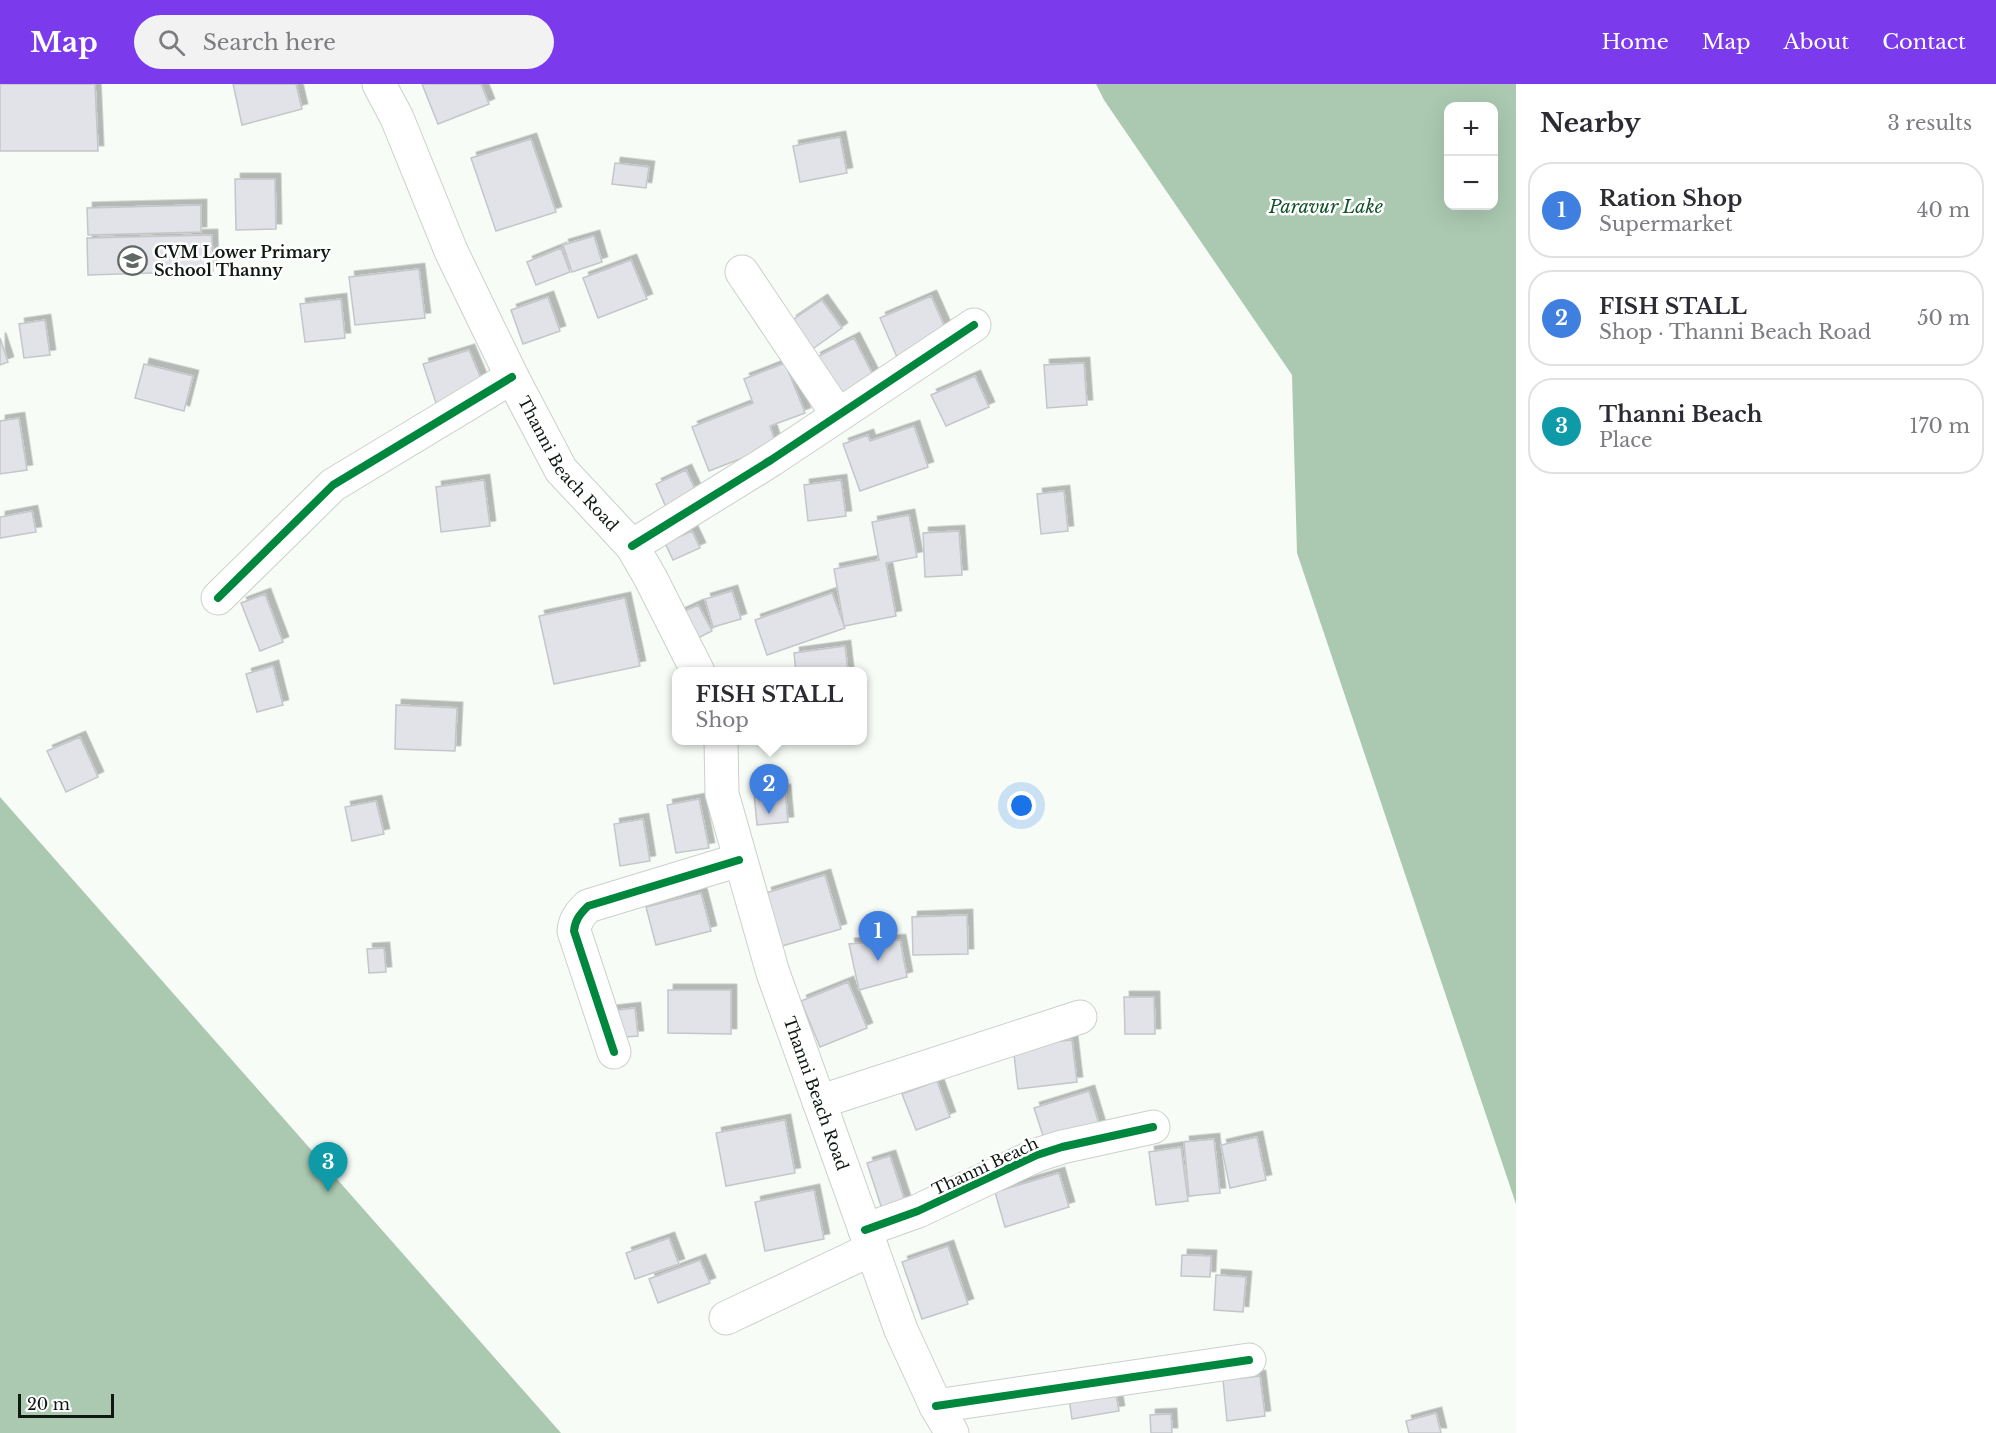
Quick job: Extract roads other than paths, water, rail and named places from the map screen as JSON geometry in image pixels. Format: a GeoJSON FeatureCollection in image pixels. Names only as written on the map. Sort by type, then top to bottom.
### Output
{"type":"FeatureCollection","features":[{"type":"Feature","properties":{"kind":"street","name":"Thanni Beach Road"},"geometry":{"type":"LineString","coordinates":[[379,84],[397,118],[451,251],[512,377],[561,470],[632,546],[650,576],[696,667]]}},
{"type":"Feature","properties":{"kind":"street"},"geometry":{"type":"LineString","coordinates":[[742,272],[838,415]]}},
{"type":"Feature","properties":{"kind":"street"},"geometry":{"type":"LineString","coordinates":[[632,546],[771,460],[974,325]]}},
{"type":"Feature","properties":{"kind":"street"},"geometry":{"type":"LineString","coordinates":[[218,598],[333,485],[512,377]]}},
{"type":"Feature","properties":{"kind":"street","name":"Thanni Beach Road"},"geometry":{"type":"LineString","coordinates":[[721,745],[722,794],[773,973],[902,1330],[944,1419]]}},
{"type":"Feature","properties":{"kind":"street"},"geometry":{"type":"LineString","coordinates":[[614,1052],[574,931],[580,914],[588,906],[739,860]]}},
{"type":"Feature","properties":{"kind":"street"},"geometry":{"type":"LineString","coordinates":[[819,1102],[1080,1017]]}},
{"type":"Feature","properties":{"kind":"street","name":"Thanni Beach"},"geometry":{"type":"LineString","coordinates":[[726,1318],[918,1211],[1037,1155],[1062,1147],[1153,1127]]}},
{"type":"Feature","properties":{"kind":"street"},"geometry":{"type":"LineString","coordinates":[[944,1419],[1249,1360]]}},
{"type":"Feature","properties":{"kind":"water","name":"Paravur Lake"},"geometry":{"type":"Polygon","coordinates":[[[1096,84],[1516,84],[1516,1204],[1297,553],[1292,375],[1104,100],[1096,84]]]}},
{"type":"Feature","properties":{"kind":"water"},"geometry":{"type":"Polygon","coordinates":[[[0,797],[561,1433],[0,1433],[0,797]]]}},
{"type":"Feature","properties":{"kind":"place","name":"CVM Lower Primary School Thanny"},"geometry":{"type":"Point","coordinates":[133,261]}},
{"type":"Feature","properties":{"kind":"place","name":"FISH STALL"},"geometry":{"type":"Point","coordinates":[769,814]}},
{"type":"Feature","properties":{"kind":"place","name":"Ration Shop"},"geometry":{"type":"Point","coordinates":[878,961]}},
{"type":"Feature","properties":{"kind":"place","name":"Thanni Beach"},"geometry":{"type":"Point","coordinates":[328,1192]}}]}
